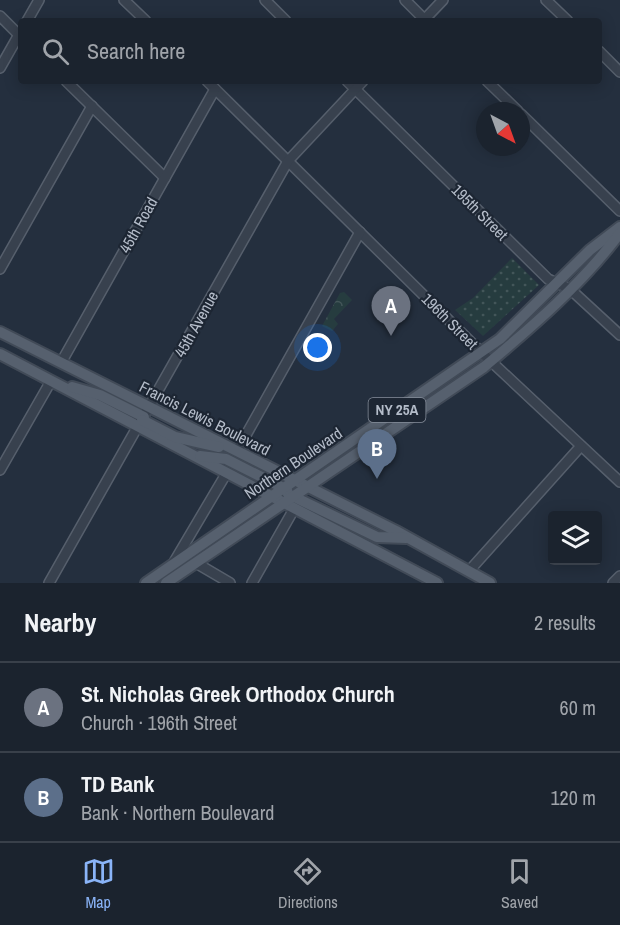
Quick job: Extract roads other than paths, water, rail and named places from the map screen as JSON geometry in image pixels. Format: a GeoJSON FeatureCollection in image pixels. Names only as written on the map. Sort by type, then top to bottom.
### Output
{"type":"FeatureCollection","features":[{"type":"Feature","properties":{"kind":"main road","name":"Northern Boulevard"},"geometry":{"type":"LineString","coordinates":[[146,583],[500,339],[590,250],[620,227]]}},
{"type":"Feature","properties":{"kind":"main road","name":"Northern Boulevard"},"geometry":{"type":"LineString","coordinates":[[166,583],[488,364],[529,329],[600,260],[620,233]]}},
{"type":"Feature","properties":{"kind":"main road","name":"Francis Lewis Boulevard"},"geometry":{"type":"LineString","coordinates":[[0,333],[62,362],[144,418],[193,455],[226,474],[271,495],[437,583]]}},
{"type":"Feature","properties":{"kind":"main road","name":"Francis Lewis Boulevard"},"geometry":{"type":"LineString","coordinates":[[0,354],[51,381],[144,418],[237,451],[305,488],[410,538],[490,583]]}},
{"type":"Feature","properties":{"kind":"main road"},"geometry":{"type":"LineString","coordinates":[[193,455],[226,459],[290,491],[305,488]]}},
{"type":"Feature","properties":{"kind":"main road"},"geometry":{"type":"LineString","coordinates":[[271,495],[287,493],[376,537],[410,538]]}},
{"type":"Feature","properties":{"kind":"street"},"geometry":{"type":"LineString","coordinates":[[29,18],[39,0]]}},
{"type":"Feature","properties":{"kind":"street"},"geometry":{"type":"LineString","coordinates":[[124,0],[143,18]]}},
{"type":"Feature","properties":{"kind":"street"},"geometry":{"type":"LineString","coordinates":[[265,0],[283,18]]}},
{"type":"Feature","properties":{"kind":"street"},"geometry":{"type":"LineString","coordinates":[[405,0],[423,18]]}},
{"type":"Feature","properties":{"kind":"street"},"geometry":{"type":"LineString","coordinates":[[427,18],[443,0]]}},
{"type":"Feature","properties":{"kind":"street"},"geometry":{"type":"LineString","coordinates":[[546,0],[565,18]]}},
{"type":"Feature","properties":{"kind":"street"},"geometry":{"type":"LineString","coordinates":[[0,16],[18,32]]}},
{"type":"Feature","properties":{"kind":"street"},"geometry":{"type":"LineString","coordinates":[[0,68],[18,37]]}},
{"type":"Feature","properties":{"kind":"street"},"geometry":{"type":"LineString","coordinates":[[602,54],[620,72]]}},
{"type":"Feature","properties":{"kind":"street"},"geometry":{"type":"LineString","coordinates":[[69,84],[165,178]]}},
{"type":"Feature","properties":{"kind":"street","name":"196th Street"},"geometry":{"type":"LineString","coordinates":[[210,84],[481,352],[488,364],[620,482]]}},
{"type":"Feature","properties":{"kind":"street","name":"195th Street"},"geometry":{"type":"LineString","coordinates":[[350,84],[548,279],[570,289],[620,335]]}},
{"type":"Feature","properties":{"kind":"street","name":"45th Avenue"},"geometry":{"type":"LineString","coordinates":[[49,583],[288,161],[360,84]]}},
{"type":"Feature","properties":{"kind":"street"},"geometry":{"type":"LineString","coordinates":[[490,84],[509,102]]}},
{"type":"Feature","properties":{"kind":"street","name":"45th Road"},"geometry":{"type":"LineString","coordinates":[[62,362],[215,89]]}},
{"type":"Feature","properties":{"kind":"street"},"geometry":{"type":"LineString","coordinates":[[0,269],[92,106]]}},
{"type":"Feature","properties":{"kind":"street"},"geometry":{"type":"LineString","coordinates":[[530,123],[620,212]]}},
{"type":"Feature","properties":{"kind":"street"},"geometry":{"type":"LineString","coordinates":[[237,451],[360,232]]}},
{"type":"Feature","properties":{"kind":"street"},"geometry":{"type":"LineString","coordinates":[[0,470],[51,381]]}},
{"type":"Feature","properties":{"kind":"street"},"geometry":{"type":"LineString","coordinates":[[469,571],[581,446]]}},
{"type":"Feature","properties":{"kind":"street"},"geometry":{"type":"LineString","coordinates":[[174,562],[226,474]]}},
{"type":"Feature","properties":{"kind":"street"},"geometry":{"type":"LineString","coordinates":[[252,583],[294,509]]}},
{"type":"Feature","properties":{"kind":"street"},"geometry":{"type":"LineString","coordinates":[[196,563],[230,583]]}},
{"type":"Feature","properties":{"kind":"street"},"geometry":{"type":"LineString","coordinates":[[613,583],[620,576]]}},
{"type":"Feature","properties":{"kind":"place","name":"St. Nicholas Greek Orthodox Church"},"geometry":{"type":"Point","coordinates":[391,336]}},
{"type":"Feature","properties":{"kind":"place","name":"TD Bank"},"geometry":{"type":"Point","coordinates":[377,479]}}]}
